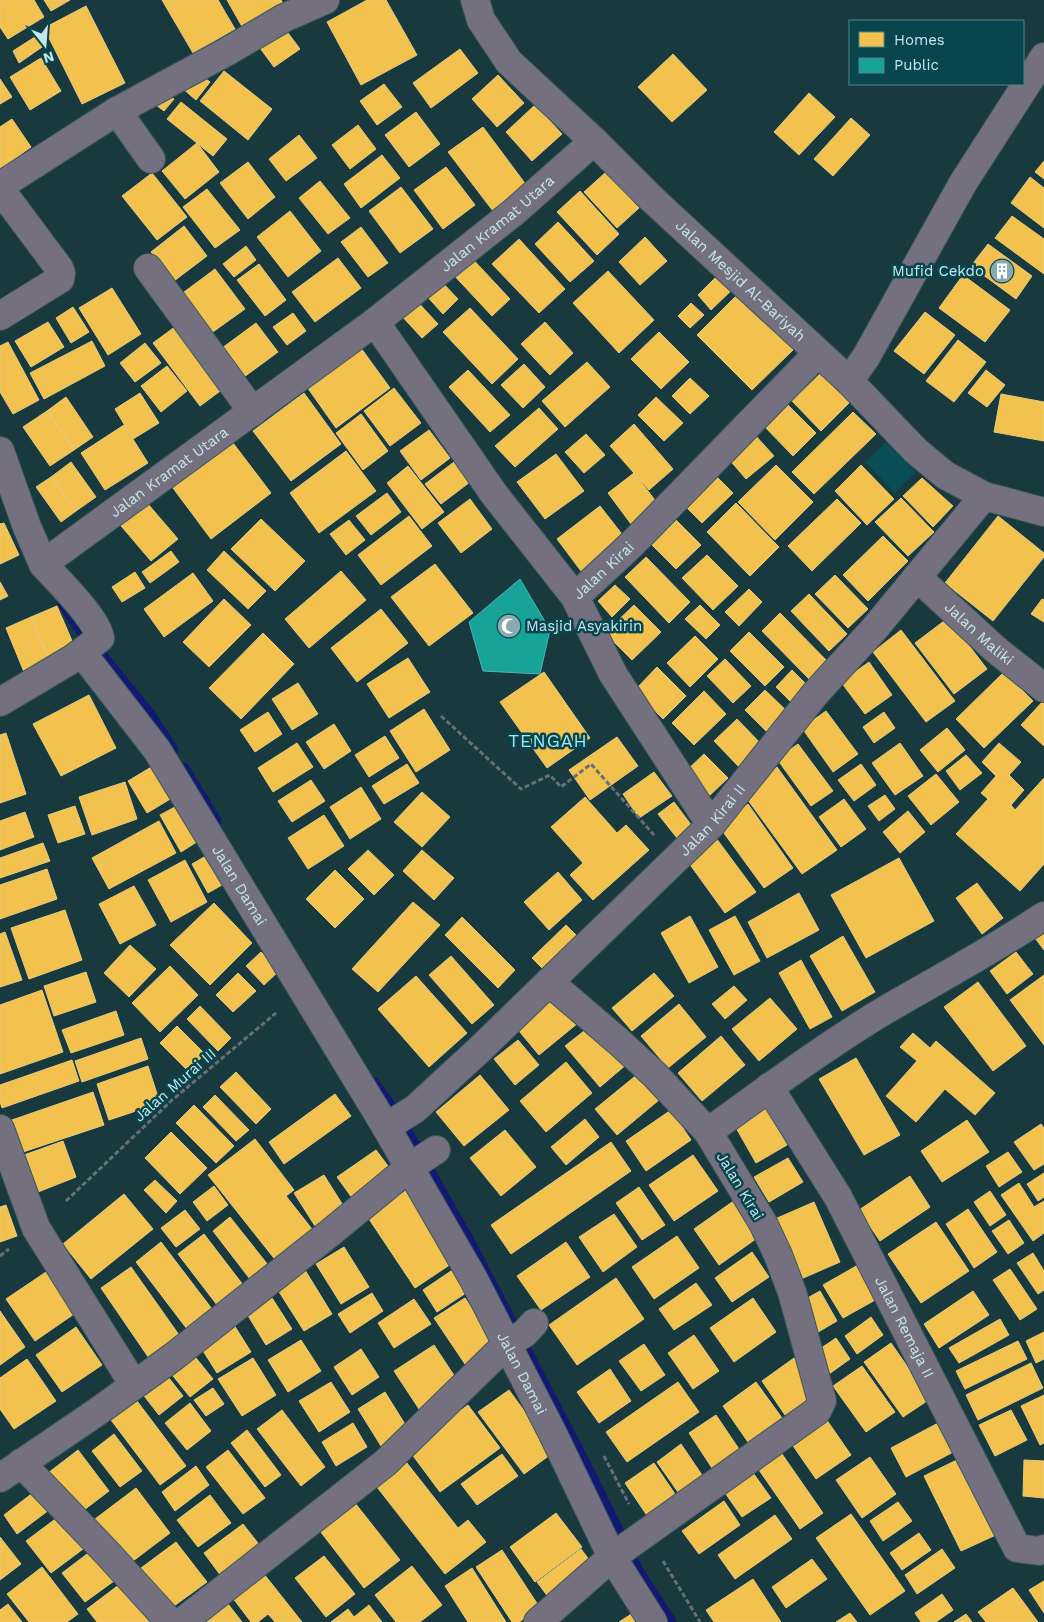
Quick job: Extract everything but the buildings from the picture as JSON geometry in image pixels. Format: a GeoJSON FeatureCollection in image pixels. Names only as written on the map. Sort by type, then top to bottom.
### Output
{"type":"FeatureCollection","features":[{"type":"Feature","properties":{"kind":"street"},"geometry":{"type":"LineString","coordinates":[[0,316],[60,279],[61,273],[0,188],[117,111],[228,51],[284,18],[325,0]]}},
{"type":"Feature","properties":{"kind":"street","name":"Jalan Mesjid Al-Bariyah"},"geometry":{"type":"LineString","coordinates":[[475,0],[481,20],[509,62],[594,141],[653,200],[849,381],[916,451],[945,475],[984,496],[1044,512]]}},
{"type":"Feature","properties":{"kind":"street"},"geometry":{"type":"LineString","coordinates":[[849,381],[866,357],[963,183],[1044,57]]}},
{"type":"Feature","properties":{"kind":"street"},"geometry":{"type":"LineString","coordinates":[[117,111],[151,159]]}},
{"type":"Feature","properties":{"kind":"street","name":"Jalan Kramat Utara"},"geometry":{"type":"LineString","coordinates":[[42,564],[376,322],[514,212],[594,141]]}},
{"type":"Feature","properties":{"kind":"street"},"geometry":{"type":"LineString","coordinates":[[148,268],[253,412]]}},
{"type":"Feature","properties":{"kind":"street"},"geometry":{"type":"LineString","coordinates":[[376,322],[494,494],[575,597]]}},
{"type":"Feature","properties":{"kind":"street","name":"Jalan Kirai"},"geometry":{"type":"LineString","coordinates":[[711,825],[613,674],[575,597],[637,539],[818,353]]}},
{"type":"Feature","properties":{"kind":"street"},"geometry":{"type":"LineString","coordinates":[[0,451],[42,564],[85,611],[98,631],[100,638],[89,647],[0,702]]}},
{"type":"Feature","properties":{"kind":"street","name":"Jalan Kirai II"},"geometry":{"type":"LineString","coordinates":[[396,1120],[415,1109],[472,1056],[711,825],[815,694],[875,628],[984,496]]}},
{"type":"Feature","properties":{"kind":"street","name":"Jalan Maliki"},"geometry":{"type":"LineString","coordinates":[[917,577],[995,649],[1044,688]]}},
{"type":"Feature","properties":{"kind":"street","name":"Jalan Damai"},"geometry":{"type":"LineString","coordinates":[[89,647],[158,750],[302,990],[422,1159],[473,1278],[519,1335],[553,1434],[622,1549],[653,1622]]}},
{"type":"Feature","properties":{"kind":"street"},"geometry":{"type":"LineString","coordinates":[[708,1132],[769,1087],[876,1016],[1006,942],[1044,916]]}},
{"type":"Feature","properties":{"kind":"street","name":"Jalan Kirai"},"geometry":{"type":"LineString","coordinates":[[538,1622],[622,1549],[817,1411],[822,1401],[792,1292],[778,1255],[763,1223],[708,1132],[655,1075],[549,982]]}},
{"type":"Feature","properties":{"kind":"street","name":"Jalan Remaja II"},"geometry":{"type":"LineString","coordinates":[[769,1087],[838,1197],[1017,1548],[1039,1551],[1044,1549]]}},
{"type":"Feature","properties":{"kind":"street"},"geometry":{"type":"LineString","coordinates":[[0,1129],[36,1228],[134,1384]]}},
{"type":"Feature","properties":{"kind":"street"},"geometry":{"type":"LineString","coordinates":[[170,1622],[109,1555],[10,1471],[173,1357],[422,1159]]}},
{"type":"Feature","properties":{"kind":"street"},"geometry":{"type":"LineString","coordinates":[[182,1622],[386,1463],[519,1335]]}},
{"type":"Feature","properties":{"kind":"path"},"geometry":{"type":"LineString","coordinates":[[441,716],[521,789],[550,775],[561,788],[591,764],[675,860]]}},
{"type":"Feature","properties":{"kind":"path","name":"Jalan Murai III"},"geometry":{"type":"LineString","coordinates":[[66,1201],[171,1102],[302,990]]}},
{"type":"Feature","properties":{"kind":"shaded area"},"geometry":{"type":"Polygon","coordinates":[[[886,442],[916,472],[895,493],[865,462],[886,442]]]}},
{"type":"Feature","properties":{"kind":"waterway"},"geometry":{"type":"LineString","coordinates":[[63,603],[77,625],[149,713],[173,750]]}},
{"type":"Feature","properties":{"kind":"waterway"},"geometry":{"type":"LineString","coordinates":[[184,768],[216,821]]}},
{"type":"Feature","properties":{"kind":"waterway"},"geometry":{"type":"LineString","coordinates":[[374,1083],[400,1119],[468,1239],[585,1463],[637,1569],[671,1622]]}},
{"type":"Feature","properties":{"kind":"place","name":"Mufid Cekdo"},"geometry":{"type":"Point","coordinates":[1002,271]}},
{"type":"Feature","properties":{"kind":"place","name":"Masjid Asyakirin"},"geometry":{"type":"Point","coordinates":[509,626]}},
{"type":"Feature","properties":{"kind":"district","name":"TENGAH"},"geometry":{"type":"Point","coordinates":[548,741]}}]}
